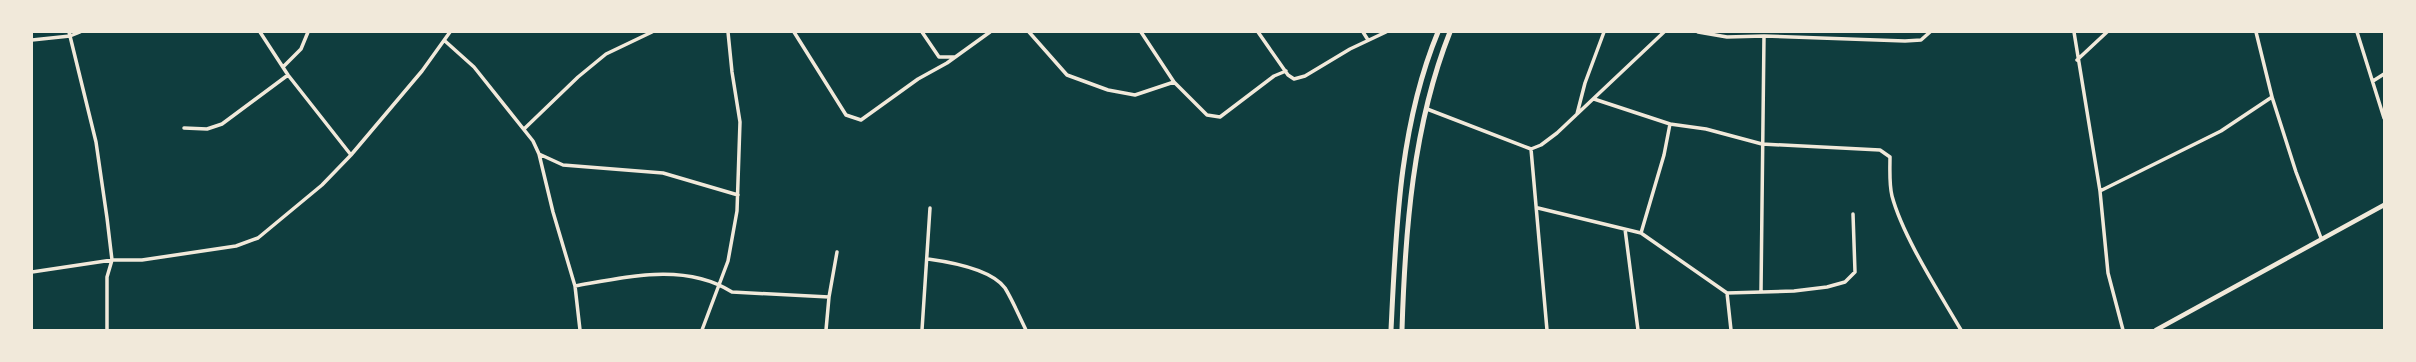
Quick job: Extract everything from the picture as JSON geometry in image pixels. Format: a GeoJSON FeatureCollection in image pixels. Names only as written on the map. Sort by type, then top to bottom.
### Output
{"type":"FeatureCollection","features":[{"type":"Feature","properties":{"kind":"main road"},"geometry":{"type":"LineString","coordinates":[[1391,330],[1401,180],[1414,105],[1438,32]]}},
{"type":"Feature","properties":{"kind":"main road"},"geometry":{"type":"LineString","coordinates":[[1402,330],[1403,284],[1414,173],[1427,109],[1442,52],[1450,32]]}},
{"type":"Feature","properties":{"kind":"street"},"geometry":{"type":"LineString","coordinates":[[32,40],[80,32]]}},
{"type":"Feature","properties":{"kind":"street"},"geometry":{"type":"LineString","coordinates":[[260,32],[288,75],[351,155]]}},
{"type":"Feature","properties":{"kind":"street"},"geometry":{"type":"LineString","coordinates":[[283,67],[301,49],[308,32]]}},
{"type":"Feature","properties":{"kind":"street"},"geometry":{"type":"LineString","coordinates":[[32,272],[112,260],[142,260],[248,243],[258,238],[296,208],[351,155],[422,71],[450,32]]}},
{"type":"Feature","properties":{"kind":"street"},"geometry":{"type":"LineString","coordinates":[[524,129],[578,77],[606,54],[652,32]]}},
{"type":"Feature","properties":{"kind":"street"},"geometry":{"type":"LineString","coordinates":[[702,330],[714,292],[720,284],[728,261],[738,195],[740,122],[732,72],[728,32]]}},
{"type":"Feature","properties":{"kind":"street"},"geometry":{"type":"LineString","coordinates":[[794,32],[846,115],[853,119],[861,120],[918,79],[955,57],[990,32]]}},
{"type":"Feature","properties":{"kind":"street"},"geometry":{"type":"LineString","coordinates":[[922,32],[939,57],[955,57]]}},
{"type":"Feature","properties":{"kind":"street"},"geometry":{"type":"LineString","coordinates":[[1030,32],[1067,75],[1108,90],[1135,95],[1174,82]]}},
{"type":"Feature","properties":{"kind":"street"},"geometry":{"type":"LineString","coordinates":[[1141,32],[1174,82],[1207,115],[1220,117],[1274,76],[1286,71]]}},
{"type":"Feature","properties":{"kind":"street"},"geometry":{"type":"LineString","coordinates":[[1258,32],[1286,71],[1294,79],[1305,76],[1368,40],[1386,32]]}},
{"type":"Feature","properties":{"kind":"street"},"geometry":{"type":"LineString","coordinates":[[1363,32],[1368,40]]}},
{"type":"Feature","properties":{"kind":"street"},"geometry":{"type":"LineString","coordinates":[[1576,115],[1584,83],[1604,32]]}},
{"type":"Feature","properties":{"kind":"street"},"geometry":{"type":"LineString","coordinates":[[1427,109],[1531,149],[1541,145],[1576,115],[1664,32]]}},
{"type":"Feature","properties":{"kind":"street"},"geometry":{"type":"LineString","coordinates":[[1698,32],[1727,37],[1764,36],[1905,41],[1922,40],[1930,32]]}},
{"type":"Feature","properties":{"kind":"street"},"geometry":{"type":"LineString","coordinates":[[2074,32],[2077,60],[2100,191],[2108,273],[2123,330]]}},
{"type":"Feature","properties":{"kind":"street"},"geometry":{"type":"LineString","coordinates":[[2077,60],[2107,32]]}},
{"type":"Feature","properties":{"kind":"street"},"geometry":{"type":"LineString","coordinates":[[2256,32],[2272,97],[2296,172],[2321,238]]}},
{"type":"Feature","properties":{"kind":"street"},"geometry":{"type":"LineString","coordinates":[[2357,32],[2384,118]]}},
{"type":"Feature","properties":{"kind":"street"},"geometry":{"type":"LineString","coordinates":[[69,34],[96,142],[112,260],[107,277],[107,330]]}},
{"type":"Feature","properties":{"kind":"street"},"geometry":{"type":"LineString","coordinates":[[1761,290],[1764,36]]}},
{"type":"Feature","properties":{"kind":"street"},"geometry":{"type":"LineString","coordinates":[[445,41],[474,67],[533,141],[539,154],[553,212],[575,286],[580,330]]}},
{"type":"Feature","properties":{"kind":"street"},"geometry":{"type":"LineString","coordinates":[[2373,81],[2384,74]]}},
{"type":"Feature","properties":{"kind":"street"},"geometry":{"type":"LineString","coordinates":[[184,128],[207,129],[222,124],[288,75]]}},
{"type":"Feature","properties":{"kind":"street"},"geometry":{"type":"LineString","coordinates":[[2100,191],[2221,131],[2272,97]]}},
{"type":"Feature","properties":{"kind":"street"},"geometry":{"type":"LineString","coordinates":[[1594,99],[1670,124],[1706,129],[1762,144],[1870,149],[1888,154],[1890,157],[1892,196],[1898,212],[1916,250],[1961,330]]}},
{"type":"Feature","properties":{"kind":"street"},"geometry":{"type":"LineString","coordinates":[[1641,233],[1661,170],[1670,124]]}},
{"type":"Feature","properties":{"kind":"street"},"geometry":{"type":"LineString","coordinates":[[1531,149],[1538,208],[1547,330]]}},
{"type":"Feature","properties":{"kind":"street"},"geometry":{"type":"LineString","coordinates":[[539,154],[563,165],[663,173],[738,195]]}},
{"type":"Feature","properties":{"kind":"street"},"geometry":{"type":"LineString","coordinates":[[2156,330],[2321,238],[2384,205]]}},
{"type":"Feature","properties":{"kind":"street"},"geometry":{"type":"LineString","coordinates":[[922,330],[928,259],[930,208]]}},
{"type":"Feature","properties":{"kind":"street"},"geometry":{"type":"LineString","coordinates":[[1538,208],[1641,233],[1727,293],[1761,290],[1794,291],[1827,287],[1845,282],[1855,272],[1853,214]]}},
{"type":"Feature","properties":{"kind":"street"},"geometry":{"type":"LineString","coordinates":[[1625,229],[1638,330]]}},
{"type":"Feature","properties":{"kind":"street"},"geometry":{"type":"LineString","coordinates":[[826,330],[829,297],[837,252]]}},
{"type":"Feature","properties":{"kind":"street"},"geometry":{"type":"LineString","coordinates":[[928,259],[957,263],[999,282],[1005,288],[1026,330]]}},
{"type":"Feature","properties":{"kind":"street"},"geometry":{"type":"LineString","coordinates":[[575,286],[642,274],[696,276],[720,284],[732,292],[829,297]]}},
{"type":"Feature","properties":{"kind":"street"},"geometry":{"type":"LineString","coordinates":[[1727,293],[1731,330]]}}]}
